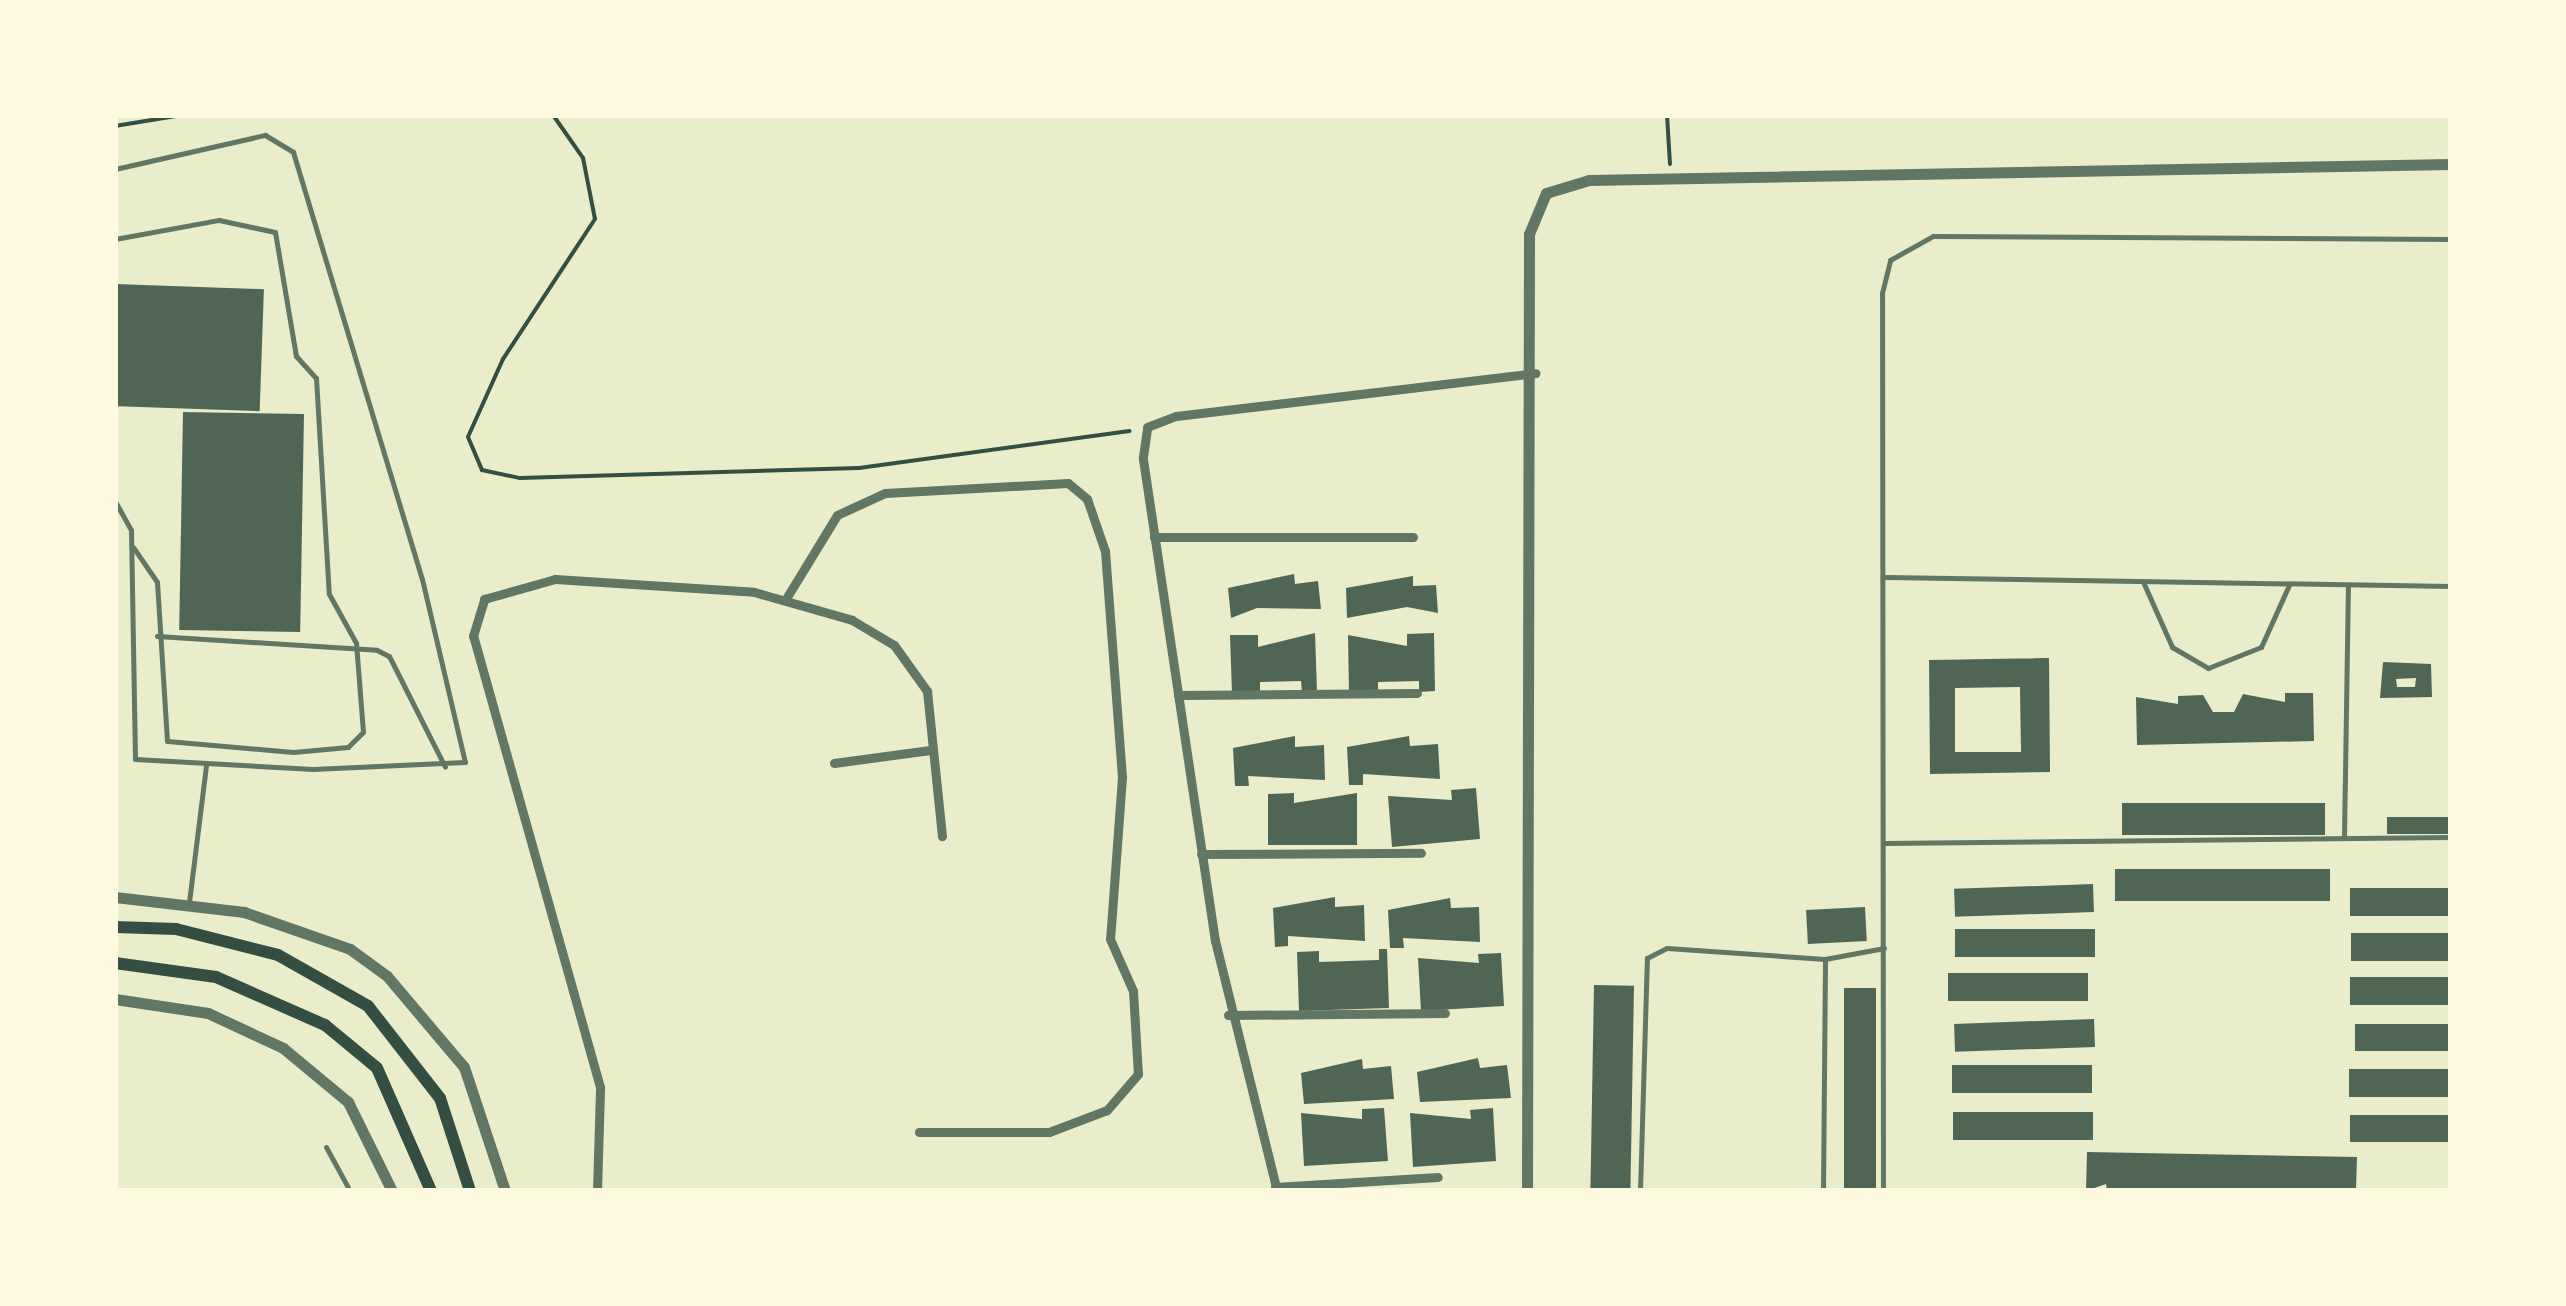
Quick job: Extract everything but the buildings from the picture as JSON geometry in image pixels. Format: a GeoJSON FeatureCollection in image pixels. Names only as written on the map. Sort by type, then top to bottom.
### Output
{"type":"FeatureCollection","features":[{"type":"Feature","properties":{"kind":"main road"},"geometry":{"type":"LineString","coordinates":[[115,927],[176,929],[278,954],[368,1006],[440,1098],[470,1191]]}},
{"type":"Feature","properties":{"kind":"main road"},"geometry":{"type":"LineString","coordinates":[[115,963],[216,977],[326,1025],[377,1068],[431,1191]]}},
{"type":"Feature","properties":{"kind":"street"},"geometry":{"type":"LineString","coordinates":[[1527,1191],[1535,373],[1529,234],[1536,206],[1563,184],[2451,164]]}},
{"type":"Feature","properties":{"kind":"street"},"geometry":{"type":"LineString","coordinates":[[1438,1178],[1276,1189],[1228,1015],[1154,537],[1148,428],[1176,416],[1535,373]]}},
{"type":"Feature","properties":{"kind":"street"},"geometry":{"type":"LineString","coordinates":[[787,597],[836,515],[914,488],[1068,483],[1087,499],[1105,551],[1122,777],[1110,938],[1133,991],[1138,1074],[1108,1110],[1049,1132],[919,1132]]}},
{"type":"Feature","properties":{"kind":"street"},"geometry":{"type":"LineString","coordinates":[[1154,537],[1413,537]]}},
{"type":"Feature","properties":{"kind":"street"},"geometry":{"type":"LineString","coordinates":[[597,1191],[600,1087],[473,636],[476,612],[496,591],[543,580],[787,597],[852,620],[905,657],[927,691],[930,750],[942,836]]}},
{"type":"Feature","properties":{"kind":"street"},"geometry":{"type":"LineString","coordinates":[[1178,695],[1418,693]]}},
{"type":"Feature","properties":{"kind":"street"},"geometry":{"type":"LineString","coordinates":[[834,763],[930,750]]}},
{"type":"Feature","properties":{"kind":"street"},"geometry":{"type":"LineString","coordinates":[[1202,854],[1420,853]]}},
{"type":"Feature","properties":{"kind":"street"},"geometry":{"type":"LineString","coordinates":[[115,897],[188,902],[301,930],[350,949],[398,986],[464,1067],[505,1191]]}},
{"type":"Feature","properties":{"kind":"street"},"geometry":{"type":"LineString","coordinates":[[115,999],[208,1013],[283,1048],[348,1102],[392,1191]]}},
{"type":"Feature","properties":{"kind":"street"},"geometry":{"type":"LineString","coordinates":[[1228,1015],[1446,1013]]}},
{"type":"Feature","properties":{"kind":"lane"},"geometry":{"type":"LineString","coordinates":[[115,169],[266,135],[294,152],[467,742],[464,762],[444,767],[142,763],[130,750],[131,543],[128,516],[115,501]]}},
{"type":"Feature","properties":{"kind":"lane"},"geometry":{"type":"LineString","coordinates":[[115,239],[220,220],[275,232],[296,356],[316,378],[329,594],[356,642],[363,732],[348,747],[293,752],[167,741],[156,636],[157,582],[131,543]]}},
{"type":"Feature","properties":{"kind":"lane"},"geometry":{"type":"LineString","coordinates":[[1884,1191],[1882,293],[1903,248],[1933,236],[2451,239]]}},
{"type":"Feature","properties":{"kind":"lane"},"geometry":{"type":"LineString","coordinates":[[1885,578],[2451,586]]}},
{"type":"Feature","properties":{"kind":"lane"},"geometry":{"type":"LineString","coordinates":[[2144,584],[2172,647],[2208,668],[2230,667],[2261,647],[2289,585]]}},
{"type":"Feature","properties":{"kind":"lane"},"geometry":{"type":"LineString","coordinates":[[2344,838],[2348,587]]}},
{"type":"Feature","properties":{"kind":"lane"},"geometry":{"type":"LineString","coordinates":[[156,636],[356,642],[390,656],[444,767]]}},
{"type":"Feature","properties":{"kind":"lane"},"geometry":{"type":"LineString","coordinates":[[188,902],[206,766]]}},
{"type":"Feature","properties":{"kind":"lane"},"geometry":{"type":"LineString","coordinates":[[1884,844],[2451,837]]}},
{"type":"Feature","properties":{"kind":"lane"},"geometry":{"type":"LineString","coordinates":[[1640,1191],[1647,958],[1667,948],[1825,959],[1884,948]]}},
{"type":"Feature","properties":{"kind":"lane"},"geometry":{"type":"LineString","coordinates":[[1824,1191],[1825,959]]}},
{"type":"Feature","properties":{"kind":"lane"},"geometry":{"type":"LineString","coordinates":[[326,1148],[350,1191]]}},
{"type":"Feature","properties":{"kind":"path"},"geometry":{"type":"LineString","coordinates":[[115,126],[182,115]]}},
{"type":"Feature","properties":{"kind":"path"},"geometry":{"type":"LineString","coordinates":[[553,115],[583,158],[595,219],[502,359],[468,437],[482,470],[520,478],[859,468],[1148,428]]}},
{"type":"Feature","properties":{"kind":"path"},"geometry":{"type":"LineString","coordinates":[[1667,115],[1668,180]]}}]}
